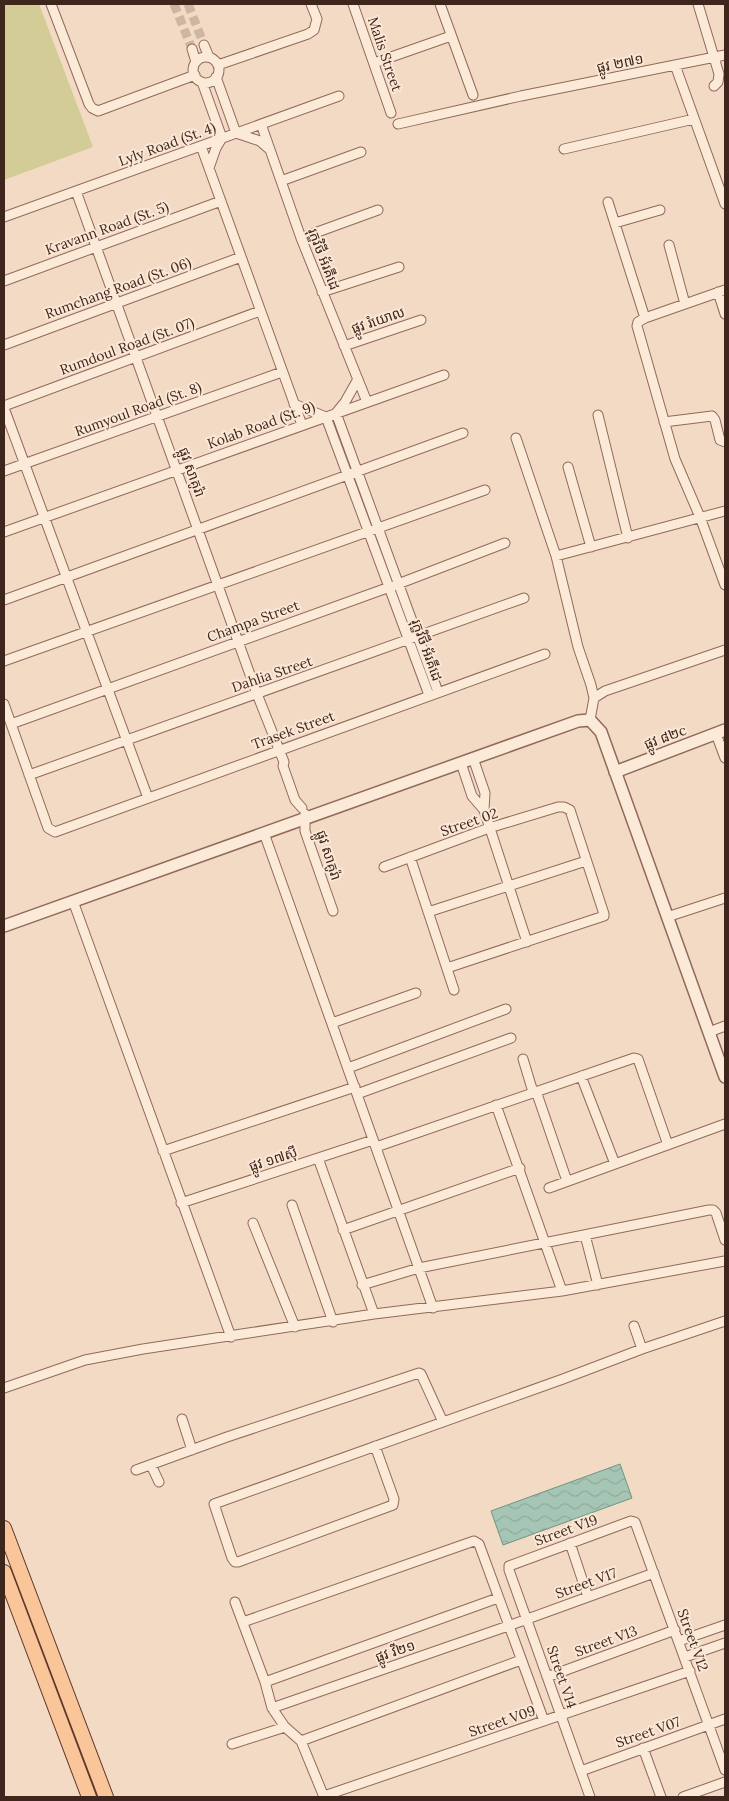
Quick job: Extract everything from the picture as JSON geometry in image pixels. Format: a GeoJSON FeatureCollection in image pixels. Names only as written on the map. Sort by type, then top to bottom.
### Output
{"type":"FeatureCollection","features":[{"type":"Feature","properties":{"kind":"main road"},"geometry":{"type":"LineString","coordinates":[[4,1528],[106,1797]]}},
{"type":"Feature","properties":{"kind":"main road"},"geometry":{"type":"LineString","coordinates":[[4,1572],[89,1797]]}},
{"type":"Feature","properties":{"kind":"street"},"geometry":{"type":"LineString","coordinates":[[51,4],[89,104],[98,111],[194,75]]}},
{"type":"Feature","properties":{"kind":"street"},"geometry":{"type":"LineString","coordinates":[[218,65],[308,34],[316,28],[317,19],[311,4]]}},
{"type":"Feature","properties":{"kind":"street","name":"Malis Street"},"geometry":{"type":"LineString","coordinates":[[354,4],[391,114]]}},
{"type":"Feature","properties":{"kind":"street"},"geometry":{"type":"LineString","coordinates":[[440,4],[473,95]]}},
{"type":"Feature","properties":{"kind":"street"},"geometry":{"type":"LineString","coordinates":[[698,4],[719,74],[718,82],[714,86]]}},
{"type":"Feature","properties":{"kind":"street"},"geometry":{"type":"LineString","coordinates":[[374,63],[451,36]]}},
{"type":"Feature","properties":{"kind":"street"},"geometry":{"type":"LineString","coordinates":[[202,82],[210,82],[218,73],[218,65],[209,57],[204,45]]}},
{"type":"Feature","properties":{"kind":"street"},"geometry":{"type":"LineString","coordinates":[[192,50],[196,62]]}},
{"type":"Feature","properties":{"kind":"street","name":"ផ្លូវ ២៧១"},"geometry":{"type":"LineString","coordinates":[[398,124],[521,96],[725,55]]}},
{"type":"Feature","properties":{"kind":"street"},"geometry":{"type":"LineString","coordinates":[[209,57],[201,58],[193,68],[194,75],[202,82],[222,138],[216,148],[209,168]]}},
{"type":"Feature","properties":{"kind":"street"},"geometry":{"type":"LineString","coordinates":[[674,65],[725,204]]}},
{"type":"Feature","properties":{"kind":"street"},"geometry":{"type":"LineString","coordinates":[[216,77],[236,133],[260,141],[270,150]]}},
{"type":"Feature","properties":{"kind":"street","name":"Lyly Road (St. 4)"},"geometry":{"type":"LineString","coordinates":[[4,217],[339,96]]}},
{"type":"Feature","properties":{"kind":"street"},"geometry":{"type":"LineString","coordinates":[[564,149],[694,119]]}},
{"type":"Feature","properties":{"kind":"street","name":"រុក្ខវិថី អ័រគីដេ"},"geometry":{"type":"LineString","coordinates":[[261,124],[301,238],[367,402]]}},
{"type":"Feature","properties":{"kind":"street"},"geometry":{"type":"LineString","coordinates":[[201,146],[302,425]]}},
{"type":"Feature","properties":{"kind":"street"},"geometry":{"type":"LineString","coordinates":[[281,181],[361,152]]}},
{"type":"Feature","properties":{"kind":"street","name":"ផ្លូវ សាគូរ៉ា"},"geometry":{"type":"LineString","coordinates":[[76,191],[257,694],[280,750],[284,762],[283,766],[296,800],[304,813]]}},
{"type":"Feature","properties":{"kind":"street","name":"Kravann Road (St. 5)"},"geometry":{"type":"LineString","coordinates":[[4,282],[220,201]]}},
{"type":"Feature","properties":{"kind":"street"},"geometry":{"type":"LineString","coordinates":[[608,202],[645,318]]}},
{"type":"Feature","properties":{"kind":"street"},"geometry":{"type":"LineString","coordinates":[[301,238],[378,210]]}},
{"type":"Feature","properties":{"kind":"street"},"geometry":{"type":"LineString","coordinates":[[615,223],[660,210]]}},
{"type":"Feature","properties":{"kind":"street"},"geometry":{"type":"LineString","coordinates":[[669,245],[685,304]]}},
{"type":"Feature","properties":{"kind":"street","name":"Rumchang Road (St. 06)"},"geometry":{"type":"LineString","coordinates":[[4,345],[241,258]]}},
{"type":"Feature","properties":{"kind":"street"},"geometry":{"type":"LineString","coordinates":[[322,292],[399,267]]}},
{"type":"Feature","properties":{"kind":"street"},"geometry":{"type":"LineString","coordinates":[[725,314],[722,291],[645,318],[638,322],[637,326],[675,459],[700,516],[725,585]]}},
{"type":"Feature","properties":{"kind":"street","name":"Rumdoul Road (St. 07)"},"geometry":{"type":"LineString","coordinates":[[4,407],[260,311]]}},
{"type":"Feature","properties":{"kind":"street","name":"ផ្លូវ រំយោល"},"geometry":{"type":"LineString","coordinates":[[344,346],[422,320]]}},
{"type":"Feature","properties":{"kind":"street","name":"Rumyoul Road (St. 8)"},"geometry":{"type":"LineString","coordinates":[[4,471],[282,372]]}},
{"type":"Feature","properties":{"kind":"street","name":"Kolab Road (St. 9)"},"geometry":{"type":"LineString","coordinates":[[4,532],[444,375]]}},
{"type":"Feature","properties":{"kind":"street"},"geometry":{"type":"LineString","coordinates":[[336,413],[345,402],[358,379]]}},
{"type":"Feature","properties":{"kind":"street"},"geometry":{"type":"LineString","coordinates":[[294,404],[326,417]]}},
{"type":"Feature","properties":{"kind":"street"},"geometry":{"type":"LineString","coordinates":[[4,407],[148,798]]}},
{"type":"Feature","properties":{"kind":"street","name":"រុក្ខវិថី អ័រគីដេ"},"geometry":{"type":"LineString","coordinates":[[336,413],[398,584],[413,639]]}},
{"type":"Feature","properties":{"kind":"street"},"geometry":{"type":"LineString","coordinates":[[598,415],[628,538]]}},
{"type":"Feature","properties":{"kind":"street"},"geometry":{"type":"LineString","coordinates":[[664,422],[712,416],[715,420],[720,440],[725,442]]}},
{"type":"Feature","properties":{"kind":"street","name":"រុក្ខវិថី អ័រគីដេ"},"geometry":{"type":"LineString","coordinates":[[326,417],[389,587],[413,639],[434,694]]}},
{"type":"Feature","properties":{"kind":"street"},"geometry":{"type":"LineString","coordinates":[[4,600],[462,433]]}},
{"type":"Feature","properties":{"kind":"street"},"geometry":{"type":"LineString","coordinates":[[516,438],[556,556],[578,647],[592,685],[594,698],[590,720]]}},
{"type":"Feature","properties":{"kind":"street"},"geometry":{"type":"LineString","coordinates":[[568,467],[591,547]]}},
{"type":"Feature","properties":{"kind":"street"},"geometry":{"type":"LineString","coordinates":[[4,661],[485,490]]}},
{"type":"Feature","properties":{"kind":"street"},"geometry":{"type":"LineString","coordinates":[[556,556],[628,538],[700,516],[725,511]]}},
{"type":"Feature","properties":{"kind":"street","name":"Champa Street"},"geometry":{"type":"LineString","coordinates":[[11,724],[398,584],[505,543]]}},
{"type":"Feature","properties":{"kind":"street","name":"Dahlia Street"},"geometry":{"type":"LineString","coordinates":[[29,775],[524,598]]}},
{"type":"Feature","properties":{"kind":"street"},"geometry":{"type":"LineString","coordinates":[[594,698],[605,691],[725,650]]}},
{"type":"Feature","properties":{"kind":"street","name":"Trasek Street"},"geometry":{"type":"LineString","coordinates":[[29,775],[48,828],[55,832],[545,654]]}},
{"type":"Feature","properties":{"kind":"street"},"geometry":{"type":"LineString","coordinates":[[4,704],[29,775]]}},
{"type":"Feature","properties":{"kind":"street"},"geometry":{"type":"LineString","coordinates":[[4,926],[264,833],[304,813],[461,763],[578,721],[590,720],[601,732],[725,1077]]}},
{"type":"Feature","properties":{"kind":"street"},"geometry":{"type":"LineString","coordinates":[[721,732],[725,758]]}},
{"type":"Feature","properties":{"kind":"street","name":"ផ្លូវ ៨២c"},"geometry":{"type":"LineString","coordinates":[[615,772],[721,732]]}},
{"type":"Feature","properties":{"kind":"street"},"geometry":{"type":"LineString","coordinates":[[472,758],[485,793],[484,810],[527,942]]}},
{"type":"Feature","properties":{"kind":"street","name":"ផ្លូវ សាគូរ៉ា"},"geometry":{"type":"LineString","coordinates":[[284,762],[288,764],[301,798],[305,831],[332,911]]}},
{"type":"Feature","properties":{"kind":"street"},"geometry":{"type":"LineString","coordinates":[[461,763],[472,796],[484,810]]}},
{"type":"Feature","properties":{"kind":"street","name":"Street 02"},"geometry":{"type":"LineString","coordinates":[[384,867],[490,828],[564,806],[570,810],[586,861]]}},
{"type":"Feature","properties":{"kind":"street"},"geometry":{"type":"LineString","coordinates":[[264,833],[433,1308]]}},
{"type":"Feature","properties":{"kind":"street"},"geometry":{"type":"LineString","coordinates":[[410,857],[454,990]]}},
{"type":"Feature","properties":{"kind":"street"},"geometry":{"type":"LineString","coordinates":[[428,912],[586,861],[604,914],[604,916],[447,968]]}},
{"type":"Feature","properties":{"kind":"street"},"geometry":{"type":"LineString","coordinates":[[667,917],[725,898]]}},
{"type":"Feature","properties":{"kind":"street"},"geometry":{"type":"LineString","coordinates":[[73,901],[230,1337]]}},
{"type":"Feature","properties":{"kind":"street"},"geometry":{"type":"LineString","coordinates":[[332,1023],[416,993]]}},
{"type":"Feature","properties":{"kind":"street"},"geometry":{"type":"LineString","coordinates":[[348,1068],[506,1009]]}},
{"type":"Feature","properties":{"kind":"street"},"geometry":{"type":"LineString","coordinates":[[709,1032],[725,1026]]}},
{"type":"Feature","properties":{"kind":"street"},"geometry":{"type":"LineString","coordinates":[[162,1151],[356,1090],[511,1038]]}},
{"type":"Feature","properties":{"kind":"street","name":"ផ្លូវ ១៧ស៊ី"},"geometry":{"type":"LineString","coordinates":[[181,1203],[318,1158],[374,1143],[496,1105],[634,1058],[638,1059],[668,1145]]}},
{"type":"Feature","properties":{"kind":"street"},"geometry":{"type":"LineString","coordinates":[[523,1059],[567,1181]]}},
{"type":"Feature","properties":{"kind":"street"},"geometry":{"type":"LineString","coordinates":[[582,1076],[615,1164]]}},
{"type":"Feature","properties":{"kind":"street"},"geometry":{"type":"LineString","coordinates":[[496,1105],[520,1168],[562,1291]]}},
{"type":"Feature","properties":{"kind":"street"},"geometry":{"type":"LineString","coordinates":[[549,1188],[725,1124]]}},
{"type":"Feature","properties":{"kind":"street"},"geometry":{"type":"LineString","coordinates":[[318,1158],[374,1314]]}},
{"type":"Feature","properties":{"kind":"street"},"geometry":{"type":"LineString","coordinates":[[343,1230],[399,1212],[520,1168]]}},
{"type":"Feature","properties":{"kind":"street"},"geometry":{"type":"LineString","coordinates":[[292,1205],[332,1322]]}},
{"type":"Feature","properties":{"kind":"street"},"geometry":{"type":"LineString","coordinates":[[362,1285],[419,1268],[713,1210],[716,1213],[725,1240]]}},
{"type":"Feature","properties":{"kind":"street"},"geometry":{"type":"LineString","coordinates":[[253,1224],[295,1327]]}},
{"type":"Feature","properties":{"kind":"street"},"geometry":{"type":"LineString","coordinates":[[585,1235],[598,1285]]}},
{"type":"Feature","properties":{"kind":"street"},"geometry":{"type":"LineString","coordinates":[[4,1388],[85,1360],[143,1349],[332,1322],[374,1314],[562,1291],[725,1260]]}},
{"type":"Feature","properties":{"kind":"street"},"geometry":{"type":"LineString","coordinates":[[375,1446],[394,1499],[393,1505],[235,1562],[214,1504],[642,1349],[725,1321]]}},
{"type":"Feature","properties":{"kind":"street"},"geometry":{"type":"LineString","coordinates":[[634,1326],[642,1349]]}},
{"type":"Feature","properties":{"kind":"street"},"geometry":{"type":"LineString","coordinates":[[136,1470],[419,1373],[442,1422]]}},
{"type":"Feature","properties":{"kind":"street"},"geometry":{"type":"LineString","coordinates":[[182,1419],[192,1450]]}},
{"type":"Feature","properties":{"kind":"street"},"geometry":{"type":"LineString","coordinates":[[152,1465],[159,1482]]}},
{"type":"Feature","properties":{"kind":"street","name":"Street V19"},"geometry":{"type":"LineString","coordinates":[[509,1566],[634,1521]]}},
{"type":"Feature","properties":{"kind":"street","name":"Street V12"},"geometry":{"type":"LineString","coordinates":[[634,1521],[725,1770]]}},
{"type":"Feature","properties":{"kind":"street"},"geometry":{"type":"LineString","coordinates":[[243,1622],[474,1541],[479,1544],[544,1721]]}},
{"type":"Feature","properties":{"kind":"street"},"geometry":{"type":"LineString","coordinates":[[570,1543],[588,1597]]}},
{"type":"Feature","properties":{"kind":"street","name":"Street V14"},"geometry":{"type":"LineString","coordinates":[[509,1566],[590,1797]]}},
{"type":"Feature","properties":{"kind":"street","name":"Street V17"},"geometry":{"type":"LineString","coordinates":[[526,1619],[654,1573]]}},
{"type":"Feature","properties":{"kind":"street"},"geometry":{"type":"LineString","coordinates":[[264,1682],[498,1598]]}},
{"type":"Feature","properties":{"kind":"street"},"geometry":{"type":"LineString","coordinates":[[235,1602],[272,1708],[285,1727],[301,1741],[324,1797]]}},
{"type":"Feature","properties":{"kind":"street","name":"ផ្លូវ វី២១"},"geometry":{"type":"LineString","coordinates":[[272,1708],[526,1619]]}},
{"type":"Feature","properties":{"kind":"street"},"geometry":{"type":"LineString","coordinates":[[679,1641],[725,1625]]}},
{"type":"Feature","properties":{"kind":"street","name":"Street V13"},"geometry":{"type":"LineString","coordinates":[[547,1677],[675,1630]]}},
{"type":"Feature","properties":{"kind":"street"},"geometry":{"type":"LineString","coordinates":[[685,1657],[725,1643]]}},
{"type":"Feature","properties":{"kind":"street"},"geometry":{"type":"LineString","coordinates":[[301,1741],[521,1660]]}},
{"type":"Feature","properties":{"kind":"street","name":"Street V09"},"geometry":{"type":"LineString","coordinates":[[324,1797],[690,1671]]}},
{"type":"Feature","properties":{"kind":"street"},"geometry":{"type":"LineString","coordinates":[[534,1693],[550,1687]]}},
{"type":"Feature","properties":{"kind":"street","name":"Street V07"},"geometry":{"type":"LineString","coordinates":[[581,1771],[725,1719]]}},
{"type":"Feature","properties":{"kind":"street"},"geometry":{"type":"LineString","coordinates":[[232,1744],[285,1727]]}},
{"type":"Feature","properties":{"kind":"street"},"geometry":{"type":"LineString","coordinates":[[643,1748],[661,1797]]}},
{"type":"Feature","properties":{"kind":"street"},"geometry":{"type":"LineString","coordinates":[[683,1797],[725,1782]]}},
{"type":"Feature","properties":{"kind":"shaded area"},"geometry":{"type":"Polygon","coordinates":[[[4,4],[39,4],[93,147],[4,180],[4,4]]]}},
{"type":"Feature","properties":{"kind":"water"},"geometry":{"type":"Polygon","coordinates":[[[620,1464],[632,1498],[503,1545],[491,1511],[620,1464]]]}},
{"type":"Feature","properties":{"kind":"tunnel"},"geometry":{"type":"LineString","coordinates":[[174,4],[192,49]]}},
{"type":"Feature","properties":{"kind":"tunnel"},"geometry":{"type":"LineString","coordinates":[[188,4],[204,45]]}}]}
